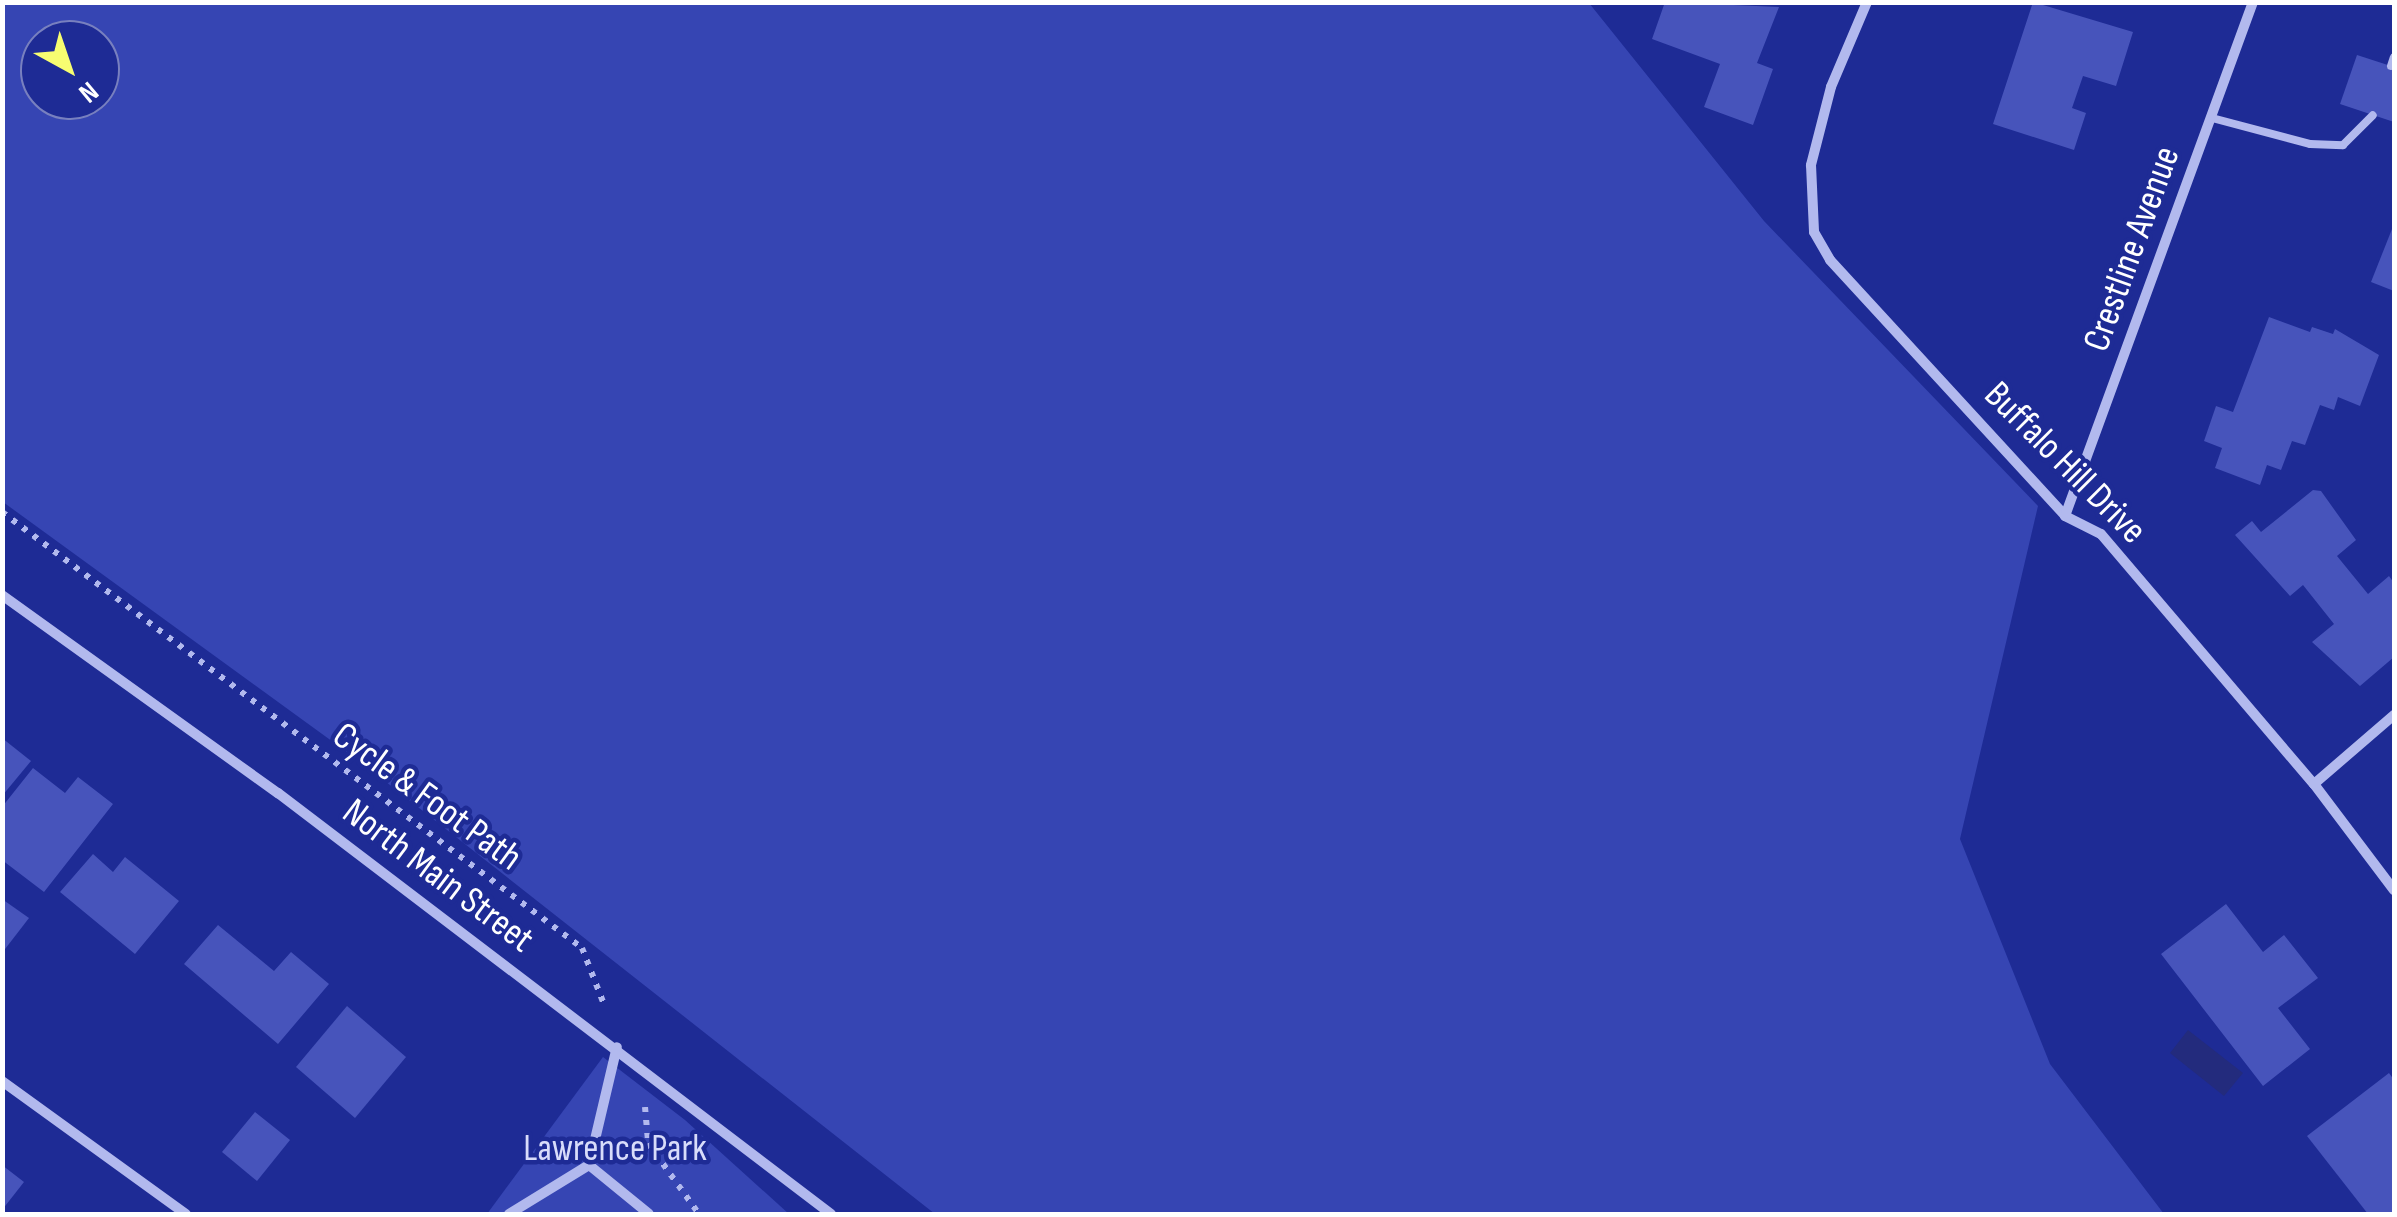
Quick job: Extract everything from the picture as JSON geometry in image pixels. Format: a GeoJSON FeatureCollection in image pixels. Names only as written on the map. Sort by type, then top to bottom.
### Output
{"type":"FeatureCollection","features":[{"type":"Feature","properties":{"kind":"street","name":"Buffalo Hill Drive"},"geometry":{"type":"LineString","coordinates":[[1867,2],[1811,165],[1814,232],[1830,260],[2065,516],[2100,534],[2314,784],[2394,890]]}},
{"type":"Feature","properties":{"kind":"street","name":"Crestline Avenue"},"geometry":{"type":"LineString","coordinates":[[2065,516],[2254,2]]}},
{"type":"Feature","properties":{"kind":"street","name":"North Main Street"},"geometry":{"type":"LineString","coordinates":[[2,595],[617,1047],[831,1214]]}},
{"type":"Feature","properties":{"kind":"street"},"geometry":{"type":"LineString","coordinates":[[2314,784],[2394,715]]}},
{"type":"Feature","properties":{"kind":"street"},"geometry":{"type":"LineString","coordinates":[[509,1214],[588,1165],[617,1047]]}},
{"type":"Feature","properties":{"kind":"street"},"geometry":{"type":"LineString","coordinates":[[2,1081],[186,1214]]}},
{"type":"Feature","properties":{"kind":"street"},"geometry":{"type":"LineString","coordinates":[[588,1165],[649,1214]]}},
{"type":"Feature","properties":{"kind":"lane"},"geometry":{"type":"LineString","coordinates":[[2212,118],[2310,144],[2343,146],[2373,115]]}},
{"type":"Feature","properties":{"kind":"path","name":"Cycle & Foot Path"},"geometry":{"type":"LineString","coordinates":[[2,512],[582,948],[608,1013]]}},
{"type":"Feature","properties":{"kind":"path"},"geometry":{"type":"LineString","coordinates":[[630,1057],[648,1115],[648,1143],[699,1214]]}},
{"type":"Feature","properties":{"kind":"green space"},"geometry":{"type":"Polygon","coordinates":[[[3,2],[1589,3],[1764,221],[2038,506],[1960,839],[2050,1064],[2164,1214],[935,1214],[362,763],[3,502],[3,2]]]}},
{"type":"Feature","properties":{"kind":"green space","name":"Lawrence Park"},"geometry":{"type":"Polygon","coordinates":[[[603,1057],[685,1120],[789,1214],[487,1214],[603,1057]]]}},
{"type":"Feature","properties":{"kind":"shaded area"},"geometry":{"type":"Polygon","coordinates":[[[2188,1030],[2243,1073],[2224,1096],[2170,1053],[2188,1030]]]}},
{"type":"Feature","properties":{"kind":"building"},"geometry":{"type":"Polygon","coordinates":[[[1665,2],[1779,7],[1757,63],[1773,69],[1753,125],[1704,107],[1720,64],[1652,39],[1665,2]]]}},
{"type":"Feature","properties":{"kind":"building"},"geometry":{"type":"Polygon","coordinates":[[[2033,2],[2133,32],[2116,86],[2083,76],[2072,108],[2086,113],[2074,150],[1993,124],[2033,2]]]}},
{"type":"Feature","properties":{"kind":"building"},"geometry":{"type":"Polygon","coordinates":[[[2357,55],[2394,67],[2394,122],[2340,104],[2357,55]]]}},
{"type":"Feature","properties":{"kind":"building"},"geometry":{"type":"Polygon","coordinates":[[[2394,224],[2394,291],[2371,282],[2394,224]]]}},
{"type":"Feature","properties":{"kind":"building"},"geometry":{"type":"Polygon","coordinates":[[[2269,317],[2310,332],[2312,327],[2333,334],[2335,329],[2379,355],[2360,406],[2338,397],[2334,410],[2320,405],[2305,445],[2292,441],[2281,470],[2267,465],[2260,485],[2215,468],[2222,448],[2204,441],[2216,406],[2233,412],[2269,317]]]}},
{"type":"Feature","properties":{"kind":"building"},"geometry":{"type":"Polygon","coordinates":[[[2313,490],[2321,491],[2356,540],[2337,556],[2368,594],[2389,576],[2394,583],[2394,657],[2360,686],[2312,642],[2334,624],[2303,585],[2290,596],[2235,535],[2252,521],[2261,532],[2313,490]]]}},
{"type":"Feature","properties":{"kind":"building"},"geometry":{"type":"Polygon","coordinates":[[[2,738],[31,761],[2,796],[2,738]]]}},
{"type":"Feature","properties":{"kind":"building"},"geometry":{"type":"Polygon","coordinates":[[[33,768],[65,793],[78,777],[113,804],[44,892],[2,860],[2,807],[33,768]]]}},
{"type":"Feature","properties":{"kind":"building"},"geometry":{"type":"Polygon","coordinates":[[[93,854],[113,872],[125,857],[179,901],[135,954],[60,892],[93,854]]]}},
{"type":"Feature","properties":{"kind":"building"},"geometry":{"type":"Polygon","coordinates":[[[2,899],[29,918],[2,953],[2,899]]]}},
{"type":"Feature","properties":{"kind":"building"},"geometry":{"type":"Polygon","coordinates":[[[2226,904],[2263,952],[2284,935],[2318,978],[2278,1008],[2310,1049],[2263,1086],[2161,954],[2226,904]]]}},
{"type":"Feature","properties":{"kind":"building"},"geometry":{"type":"Polygon","coordinates":[[[218,925],[274,971],[291,952],[329,984],[278,1044],[184,964],[218,925]]]}},
{"type":"Feature","properties":{"kind":"building"},"geometry":{"type":"Polygon","coordinates":[[[347,1006],[406,1057],[355,1118],[296,1067],[347,1006]]]}},
{"type":"Feature","properties":{"kind":"building"},"geometry":{"type":"Polygon","coordinates":[[[2389,1073],[2394,1080],[2394,1214],[2368,1214],[2307,1136],[2389,1073]]]}},
{"type":"Feature","properties":{"kind":"building"},"geometry":{"type":"Polygon","coordinates":[[[255,1112],[290,1140],[257,1181],[222,1152],[255,1112]]]}},
{"type":"Feature","properties":{"kind":"building"},"geometry":{"type":"Polygon","coordinates":[[[2,1165],[24,1182],[2,1210],[2,1165]]]}}]}
